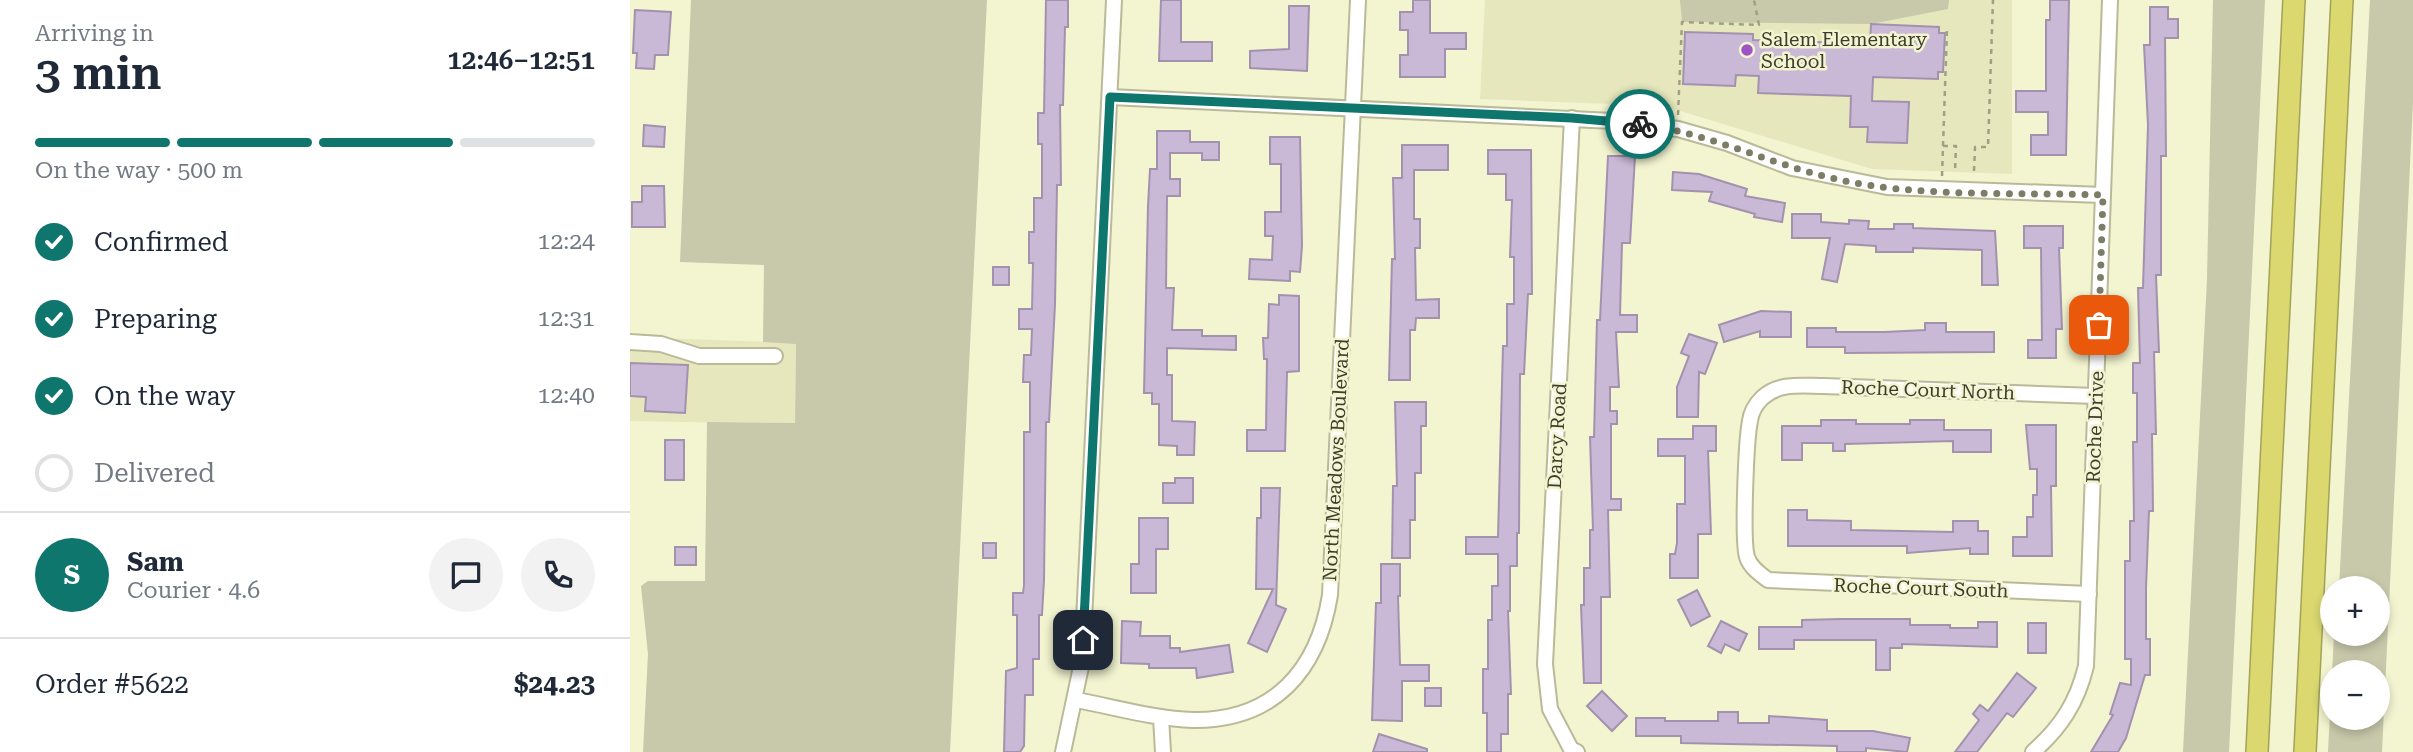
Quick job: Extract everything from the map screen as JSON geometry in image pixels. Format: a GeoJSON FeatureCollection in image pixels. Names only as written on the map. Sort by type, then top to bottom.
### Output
{"type":"FeatureCollection","features":[{"type":"Feature","properties":{"kind":"highway"},"geometry":{"type":"LineString","coordinates":[[2257,752],[2294,0]]}},
{"type":"Feature","properties":{"kind":"highway"},"geometry":{"type":"LineString","coordinates":[[2305,752],[2342,0]]}},
{"type":"Feature","properties":{"kind":"street"},"geometry":{"type":"LineString","coordinates":[[1063,752],[1076,700],[1084,619],[1114,0]]}},
{"type":"Feature","properties":{"kind":"street","name":"North Meadows Boulevard"},"geometry":{"type":"LineString","coordinates":[[1076,700],[1161,717],[1226,718],[1257,706],[1285,690],[1303,670],[1326,621],[1331,582],[1358,0]]}},
{"type":"Feature","properties":{"kind":"street","name":"Roche Drive"},"geometry":{"type":"LineString","coordinates":[[2033,752],[2065,720],[2081,686],[2087,652],[2110,0]]}},
{"type":"Feature","properties":{"kind":"street"},"geometry":{"type":"LineString","coordinates":[[1110,97],[1572,118],[1678,129],[1727,143],[1792,168],[1838,180],[1887,187],[2103,195]]}},
{"type":"Feature","properties":{"kind":"street","name":"Darcy Road"},"geometry":{"type":"LineString","coordinates":[[1572,118],[1545,664],[1550,709],[1574,750]]}},
{"type":"Feature","properties":{"kind":"street"},"geometry":{"type":"LineString","coordinates":[[630,342],[662,344],[699,356],[775,356]]}},
{"type":"Feature","properties":{"kind":"street","name":"Roche Court North"},"geometry":{"type":"LineString","coordinates":[[1756,572],[1747,558],[1749,423],[1753,408],[1775,389],[1788,385],[2096,396]]}},
{"type":"Feature","properties":{"kind":"street","name":"Roche Court South"},"geometry":{"type":"LineString","coordinates":[[1756,572],[1768,580],[1783,583],[2090,594]]}},
{"type":"Feature","properties":{"kind":"street"},"geometry":{"type":"LineString","coordinates":[[1161,717],[1163,752]]}},
{"type":"Feature","properties":{"kind":"path"},"geometry":{"type":"LineString","coordinates":[[1678,129],[1682,22],[1759,25],[1754,0]]}},
{"type":"Feature","properties":{"kind":"path"},"geometry":{"type":"LineString","coordinates":[[1974,171],[1975,147],[1988,148],[1993,0]]}},
{"type":"Feature","properties":{"kind":"path"},"geometry":{"type":"LineString","coordinates":[[1941,174],[1947,29]]}},
{"type":"Feature","properties":{"kind":"path"},"geometry":{"type":"LineString","coordinates":[[1943,146],[1956,146],[1955,171]]}},
{"type":"Feature","properties":{"kind":"shaded area"},"geometry":{"type":"Polygon","coordinates":[[[691,0],[987,0],[950,752],[643,752],[648,654],[641,586],[648,581],[705,581],[707,422],[795,423],[796,344],[763,342],[764,265],[680,262],[691,0]]]}},
{"type":"Feature","properties":{"kind":"shaded area","name":"Salem Elementary School"},"geometry":{"type":"Polygon","coordinates":[[[1485,0],[2012,0],[2012,174],[1872,169],[1677,110],[1641,105],[1480,99],[1485,0]]]}},
{"type":"Feature","properties":{"kind":"shaded area"},"geometry":{"type":"Polygon","coordinates":[[[1680,0],[1949,0],[1948,9],[1871,24],[1682,22],[1680,0]]]}},
{"type":"Feature","properties":{"kind":"shaded area"},"geometry":{"type":"Polygon","coordinates":[[[2213,0],[2265,0],[2229,752],[2183,752],[2207,279],[2213,0]]]}},
{"type":"Feature","properties":{"kind":"shaded area"},"geometry":{"type":"Polygon","coordinates":[[[2370,0],[2413,0],[2413,102],[2390,584],[2390,576],[2340,576],[2370,0]]]}},
{"type":"Feature","properties":{"kind":"shaded area"},"geometry":{"type":"Polygon","coordinates":[[[630,337],[796,343],[795,424],[630,421],[630,337]]]}},
{"type":"Feature","properties":{"kind":"shaded area"},"geometry":{"type":"Polygon","coordinates":[[[2333,646],[2387,646],[2386,660],[2333,660],[2333,646]]]}},
{"type":"Feature","properties":{"kind":"shaded area"},"geometry":{"type":"Polygon","coordinates":[[[2329,730],[2383,730],[2382,752],[2328,752],[2329,730]]]}},
{"type":"Feature","properties":{"kind":"building"},"geometry":{"type":"Polygon","coordinates":[[[1046,0],[1068,0],[1068,27],[1065,27],[1063,105],[1060,105],[1061,185],[1057,185],[1055,304],[1049,422],[1046,422],[1044,580],[1042,615],[1039,615],[1039,659],[1033,659],[1033,695],[1025,695],[1024,746],[1020,752],[1004,752],[1006,671],[1017,668],[1017,615],[1013,615],[1013,593],[1023,593],[1024,585],[1024,432],[1030,432],[1030,382],[1023,382],[1024,355],[1031,355],[1032,329],[1019,329],[1019,309],[1032,309],[1033,263],[1029,263],[1029,232],[1034,232],[1034,198],[1042,198],[1042,144],[1038,144],[1038,113],[1044,113],[1046,0]]]}},
{"type":"Feature","properties":{"kind":"building"},"geometry":{"type":"Polygon","coordinates":[[[1161,0],[1181,0],[1181,42],[1212,42],[1212,61],[1159,61],[1161,0]]]}},
{"type":"Feature","properties":{"kind":"building"},"geometry":{"type":"Polygon","coordinates":[[[1413,0],[1430,0],[1430,33],[1466,33],[1466,49],[1445,49],[1445,77],[1400,77],[1400,55],[1408,55],[1408,30],[1400,30],[1400,12],[1413,12],[1413,0]]]}},
{"type":"Feature","properties":{"kind":"building"},"geometry":{"type":"Polygon","coordinates":[[[2050,0],[2069,0],[2066,155],[2031,155],[2031,135],[2048,135],[2048,112],[2016,112],[2016,91],[2046,91],[2046,20],[2050,20],[2050,0]]]}},
{"type":"Feature","properties":{"kind":"building"},"geometry":{"type":"Polygon","coordinates":[[[1289,6],[1309,6],[1307,71],[1250,68],[1250,51],[1289,49],[1289,6]]]}},
{"type":"Feature","properties":{"kind":"building"},"geometry":{"type":"Polygon","coordinates":[[[2150,7],[2168,7],[2168,19],[2178,19],[2178,38],[2165,38],[2166,156],[2161,156],[2161,275],[2156,275],[2159,352],[2154,352],[2156,434],[2152,434],[2153,511],[2149,511],[2146,588],[2146,639],[2150,639],[2150,675],[2145,675],[2126,738],[2118,752],[2091,752],[2113,715],[2110,714],[2120,683],[2131,685],[2131,659],[2125,659],[2125,561],[2130,561],[2130,521],[2134,521],[2133,442],[2137,442],[2137,393],[2133,393],[2133,363],[2140,363],[2138,288],[2143,288],[2148,125],[2144,45],[2150,45],[2150,7]]]}},
{"type":"Feature","properties":{"kind":"building"},"geometry":{"type":"Polygon","coordinates":[[[635,10],[671,12],[668,55],[655,55],[654,69],[636,68],[637,53],[633,53],[635,10]]]}},
{"type":"Feature","properties":{"kind":"building","name":"Salem Elementary School"},"geometry":{"type":"Polygon","coordinates":[[[1871,24],[1939,27],[1939,33],[1945,33],[1943,72],[1938,72],[1938,79],[1873,77],[1872,101],[1909,102],[1907,143],[1867,142],[1868,127],[1850,127],[1851,96],[1758,93],[1759,76],[1736,75],[1735,86],[1683,84],[1685,32],[1753,34],[1753,40],[1870,44],[1871,24]]]}},
{"type":"Feature","properties":{"kind":"building"},"geometry":{"type":"Polygon","coordinates":[[[644,125],[665,127],[664,147],[643,146],[644,125]]]}},
{"type":"Feature","properties":{"kind":"building"},"geometry":{"type":"Polygon","coordinates":[[[1157,131],[1190,131],[1190,142],[1219,142],[1219,160],[1202,160],[1202,153],[1170,153],[1170,179],[1180,179],[1180,196],[1167,196],[1166,288],[1174,288],[1172,330],[1202,330],[1202,336],[1236,336],[1236,350],[1167,348],[1167,375],[1172,375],[1172,421],[1195,422],[1194,455],[1177,455],[1177,446],[1159,445],[1159,404],[1152,404],[1152,393],[1144,393],[1148,206],[1150,169],[1157,169],[1157,131]]]}},
{"type":"Feature","properties":{"kind":"building"},"geometry":{"type":"Polygon","coordinates":[[[1270,137],[1300,137],[1302,246],[1300,272],[1290,271],[1290,281],[1249,279],[1250,259],[1272,260],[1273,236],[1265,236],[1265,212],[1281,212],[1281,164],[1270,164],[1270,137]]]}},
{"type":"Feature","properties":{"kind":"building"},"geometry":{"type":"Polygon","coordinates":[[[1402,145],[1448,145],[1448,170],[1414,170],[1414,219],[1420,219],[1420,248],[1415,248],[1416,300],[1439,299],[1439,318],[1416,318],[1415,330],[1410,330],[1410,380],[1389,380],[1392,259],[1395,259],[1393,178],[1402,178],[1402,145]]]}},
{"type":"Feature","properties":{"kind":"building"},"geometry":{"type":"Polygon","coordinates":[[[1488,150],[1531,150],[1532,294],[1528,294],[1524,374],[1520,374],[1519,533],[1517,566],[1510,566],[1508,611],[1511,694],[1508,694],[1508,734],[1501,734],[1501,752],[1487,752],[1487,713],[1483,713],[1483,669],[1488,669],[1488,620],[1492,620],[1492,586],[1498,586],[1498,554],[1466,554],[1466,537],[1498,537],[1503,346],[1507,346],[1507,304],[1514,304],[1514,257],[1510,257],[1512,200],[1506,200],[1506,174],[1488,174],[1488,150]]]}},
{"type":"Feature","properties":{"kind":"building"},"geometry":{"type":"Polygon","coordinates":[[[1608,156],[1635,156],[1630,243],[1622,243],[1620,315],[1637,315],[1637,332],[1616,332],[1619,387],[1610,387],[1610,411],[1617,411],[1617,424],[1611,424],[1611,499],[1621,499],[1621,510],[1608,510],[1610,597],[1601,597],[1601,683],[1584,683],[1581,605],[1584,605],[1584,568],[1590,568],[1590,530],[1593,530],[1590,437],[1594,437],[1597,320],[1600,320],[1608,156]]]}},
{"type":"Feature","properties":{"kind":"building"},"geometry":{"type":"Polygon","coordinates":[[[1673,172],[1699,174],[1747,189],[1745,196],[1785,203],[1782,222],[1754,217],[1755,214],[1709,201],[1712,192],[1672,190],[1673,172]]]}},
{"type":"Feature","properties":{"kind":"building"},"geometry":{"type":"Polygon","coordinates":[[[642,186],[664,186],[665,227],[632,227],[632,202],[642,202],[642,186]]]}},
{"type":"Feature","properties":{"kind":"building"},"geometry":{"type":"Polygon","coordinates":[[[1792,214],[1821,214],[1821,222],[1849,224],[1849,220],[1869,221],[1868,229],[1894,229],[1894,224],[1913,224],[1913,228],[1995,231],[1998,285],[1982,285],[1982,250],[1913,248],[1913,252],[1876,252],[1876,246],[1845,244],[1837,282],[1822,279],[1830,238],[1792,238],[1792,214]]]}},
{"type":"Feature","properties":{"kind":"building"},"geometry":{"type":"Polygon","coordinates":[[[2024,226],[2063,226],[2063,248],[2059,248],[2062,329],[2056,329],[2056,358],[2028,358],[2028,340],[2042,340],[2041,248],[2024,248],[2024,226]]]}},
{"type":"Feature","properties":{"kind":"building"},"geometry":{"type":"Polygon","coordinates":[[[993,267],[1009,267],[1009,285],[993,285],[993,267]]]}},
{"type":"Feature","properties":{"kind":"building"},"geometry":{"type":"Polygon","coordinates":[[[1279,295],[1299,296],[1299,371],[1287,372],[1285,451],[1247,451],[1247,430],[1266,430],[1267,359],[1264,359],[1263,338],[1268,338],[1269,304],[1279,305],[1279,295]]]}},
{"type":"Feature","properties":{"kind":"building"},"geometry":{"type":"Polygon","coordinates":[[[1761,311],[1791,312],[1791,337],[1760,337],[1760,331],[1724,342],[1719,325],[1761,311]]]}},
{"type":"Feature","properties":{"kind":"building"},"geometry":{"type":"Polygon","coordinates":[[[1925,323],[1946,323],[1946,332],[1994,332],[1994,352],[1845,353],[1845,347],[1807,347],[1807,328],[1836,328],[1836,332],[1885,332],[1925,330],[1925,323]]]}},
{"type":"Feature","properties":{"kind":"building"},"geometry":{"type":"Polygon","coordinates":[[[1689,334],[1717,343],[1705,374],[1699,372],[1698,417],[1677,417],[1677,387],[1689,356],[1681,353],[1689,334]]]}},
{"type":"Feature","properties":{"kind":"building"},"geometry":{"type":"Polygon","coordinates":[[[630,363],[688,365],[685,413],[645,411],[646,397],[630,396],[630,363]]]}},
{"type":"Feature","properties":{"kind":"building"},"geometry":{"type":"Polygon","coordinates":[[[1395,402],[1426,402],[1426,426],[1421,426],[1421,473],[1415,473],[1415,520],[1410,520],[1410,558],[1392,558],[1393,486],[1397,486],[1395,402]]]}},
{"type":"Feature","properties":{"kind":"building"},"geometry":{"type":"Polygon","coordinates":[[[1821,420],[1856,420],[1856,424],[1910,424],[1910,420],[1944,420],[1944,430],[1991,430],[1991,452],[1953,452],[1953,441],[1845,444],[1845,451],[1833,451],[1833,443],[1802,443],[1802,460],[1782,460],[1782,426],[1821,426],[1821,420]]]}},
{"type":"Feature","properties":{"kind":"building"},"geometry":{"type":"Polygon","coordinates":[[[2026,425],[2056,425],[2056,486],[2051,486],[2052,556],[2013,556],[2013,537],[2027,537],[2027,517],[2033,517],[2033,495],[2037,495],[2037,469],[2030,469],[2026,425]]]}},
{"type":"Feature","properties":{"kind":"building"},"geometry":{"type":"Polygon","coordinates":[[[1693,426],[1716,426],[1716,451],[1708,451],[1711,534],[1698,534],[1698,578],[1670,578],[1670,554],[1675,554],[1677,543],[1677,504],[1685,504],[1685,456],[1658,456],[1658,439],[1693,439],[1693,426]]]}},
{"type":"Feature","properties":{"kind":"building"},"geometry":{"type":"Polygon","coordinates":[[[665,440],[684,440],[684,480],[665,480],[665,440]]]}},
{"type":"Feature","properties":{"kind":"building"},"geometry":{"type":"Polygon","coordinates":[[[1175,478],[1193,478],[1193,503],[1163,503],[1163,483],[1175,483],[1175,478]]]}},
{"type":"Feature","properties":{"kind":"building"},"geometry":{"type":"Polygon","coordinates":[[[1261,488],[1280,488],[1276,605],[1286,609],[1267,652],[1248,643],[1273,589],[1256,589],[1257,518],[1261,518],[1261,488]]]}},
{"type":"Feature","properties":{"kind":"building"},"geometry":{"type":"Polygon","coordinates":[[[1788,510],[1807,510],[1807,520],[1851,521],[1851,530],[1953,532],[1953,521],[1978,521],[1978,531],[1988,531],[1988,554],[1970,554],[1970,548],[1907,553],[1907,546],[1788,546],[1788,510]]]}},
{"type":"Feature","properties":{"kind":"building"},"geometry":{"type":"Polygon","coordinates":[[[1139,518],[1168,518],[1168,549],[1156,549],[1156,593],[1131,593],[1131,564],[1139,564],[1139,518]]]}},
{"type":"Feature","properties":{"kind":"building"},"geometry":{"type":"Polygon","coordinates":[[[983,543],[996,543],[996,558],[983,558],[983,543]]]}},
{"type":"Feature","properties":{"kind":"building"},"geometry":{"type":"Polygon","coordinates":[[[675,547],[696,547],[696,565],[675,565],[675,547]]]}},
{"type":"Feature","properties":{"kind":"building"},"geometry":{"type":"Polygon","coordinates":[[[1381,564],[1400,564],[1400,665],[1429,665],[1429,681],[1402,681],[1402,721],[1372,720],[1376,603],[1381,603],[1381,564]]]}},
{"type":"Feature","properties":{"kind":"building"},"geometry":{"type":"Polygon","coordinates":[[[1697,590],[1710,616],[1691,626],[1678,600],[1697,590]]]}},
{"type":"Feature","properties":{"kind":"building"},"geometry":{"type":"Polygon","coordinates":[[[1910,619],[1910,625],[1950,625],[1950,628],[1978,628],[1978,622],[1997,622],[1997,647],[1902,644],[1902,648],[1890,648],[1890,670],[1876,670],[1876,640],[1794,640],[1794,649],[1759,649],[1759,627],[1802,627],[1802,620],[1910,619]]]}},
{"type":"Feature","properties":{"kind":"building"},"geometry":{"type":"Polygon","coordinates":[[[1122,621],[1141,622],[1140,636],[1170,636],[1170,648],[1180,648],[1180,652],[1229,645],[1233,672],[1197,678],[1196,668],[1149,668],[1149,664],[1121,663],[1122,621]]]}},
{"type":"Feature","properties":{"kind":"building"},"geometry":{"type":"Polygon","coordinates":[[[1721,621],[1747,634],[1739,651],[1725,644],[1721,653],[1708,646],[1721,621]]]}},
{"type":"Feature","properties":{"kind":"building"},"geometry":{"type":"Polygon","coordinates":[[[2028,623],[2046,623],[2046,653],[2028,653],[2028,623]]]}},
{"type":"Feature","properties":{"kind":"building"},"geometry":{"type":"Polygon","coordinates":[[[2017,673],[2036,688],[2013,717],[2007,713],[1977,752],[1955,752],[1979,720],[1973,714],[1980,705],[1988,711],[2017,673]]]}},
{"type":"Feature","properties":{"kind":"building"},"geometry":{"type":"Polygon","coordinates":[[[1425,688],[1441,688],[1441,706],[1425,706],[1425,688]]]}},
{"type":"Feature","properties":{"kind":"building"},"geometry":{"type":"Polygon","coordinates":[[[1602,691],[1627,716],[1612,731],[1587,706],[1602,691]]]}},
{"type":"Feature","properties":{"kind":"building"},"geometry":{"type":"Polygon","coordinates":[[[1718,712],[1738,712],[1738,723],[1769,723],[1769,716],[1827,720],[1827,731],[1873,731],[1910,738],[1907,752],[1866,748],[1866,752],[1837,752],[1837,746],[1681,743],[1681,736],[1636,736],[1636,718],[1718,721],[1718,712]]]}},
{"type":"Feature","properties":{"kind":"building"},"geometry":{"type":"Polygon","coordinates":[[[1379,734],[1427,749],[1427,752],[1373,752],[1379,734]]]}},
{"type":"Feature","properties":{"kind":"way so far"},"geometry":{"type":"LineString","coordinates":[[1640,124],[1678,129],[1727,143],[1792,168],[1838,180],[1887,187],[2103,195],[2099,325]]}},
{"type":"Feature","properties":{"kind":"place","name":"Salem Elementary School"},"geometry":{"type":"Point","coordinates":[1747,50]}},
{"type":"Feature","properties":{"kind":"route"},"geometry":{"type":"LineString","coordinates":[[1083,640],[1110,97],[1572,118],[1640,124]]}}]}
